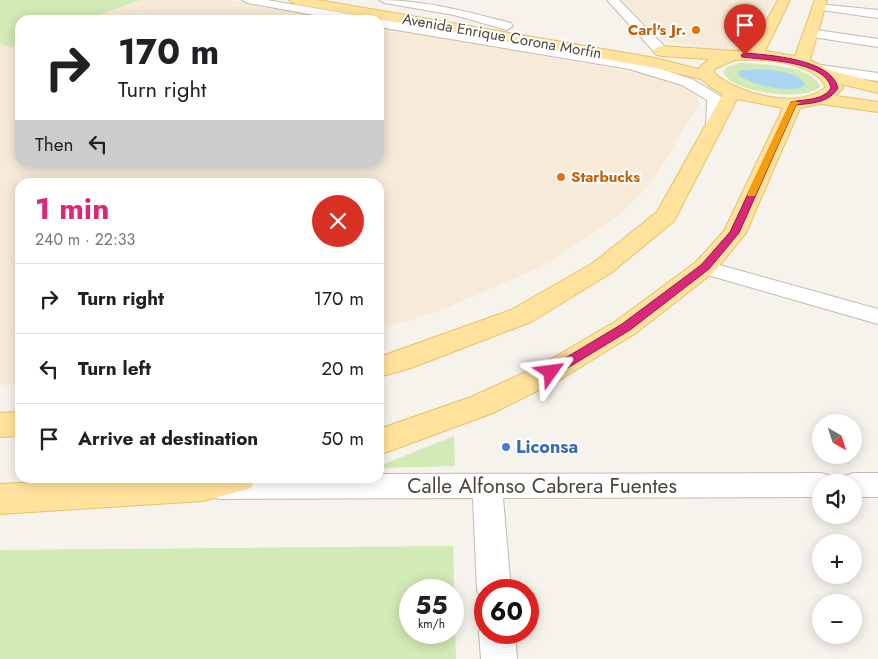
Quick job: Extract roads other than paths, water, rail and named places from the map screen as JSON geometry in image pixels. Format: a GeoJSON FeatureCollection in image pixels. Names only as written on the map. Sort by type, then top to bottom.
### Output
{"type":"FeatureCollection","features":[{"type":"Feature","properties":{"kind":"main road","name":"Avenida Enrique Corona Morfín"},"geometry":{"type":"LineString","coordinates":[[295,0],[510,32],[659,57],[755,55],[814,69],[878,88]]}},
{"type":"Feature","properties":{"kind":"main road","name":"Avenida Enrique Corona Morfín"},"geometry":{"type":"LineString","coordinates":[[339,0],[510,32]]}},
{"type":"Feature","properties":{"kind":"main road"},"geometry":{"type":"LineString","coordinates":[[755,55],[784,0]]}},
{"type":"Feature","properties":{"kind":"main road"},"geometry":{"type":"LineString","coordinates":[[818,2],[810,34],[814,69],[833,82],[834,88],[831,94],[821,99]]}},
{"type":"Feature","properties":{"kind":"main road"},"geometry":{"type":"LineString","coordinates":[[473,39],[510,32]]}},
{"type":"Feature","properties":{"kind":"main road","name":"Avenida Enrique Corona Morfín"},"geometry":{"type":"LineString","coordinates":[[707,76],[706,69],[711,63],[734,56]]}},
{"type":"Feature","properties":{"kind":"main road","name":"Avenida Enrique Corona Morfín"},"geometry":{"type":"LineString","coordinates":[[659,57],[707,76],[720,88],[758,100],[794,103],[821,99],[878,107]]}},
{"type":"Feature","properties":{"kind":"main road"},"geometry":{"type":"LineString","coordinates":[[384,365],[401,361],[521,316],[602,268],[666,216],[732,93]]}},
{"type":"Feature","properties":{"kind":"main road"},"geometry":{"type":"LineString","coordinates":[[384,440],[482,405],[551,372],[626,327],[705,267],[734,233],[794,103]]}},
{"type":"Feature","properties":{"kind":"main road"},"geometry":{"type":"LineString","coordinates":[[0,425],[15,424]]}},
{"type":"Feature","properties":{"kind":"main road"},"geometry":{"type":"LineString","coordinates":[[0,499],[203,487],[219,483]]}},
{"type":"Feature","properties":{"kind":"street"},"geometry":{"type":"LineString","coordinates":[[248,0],[333,15]]}},
{"type":"Feature","properties":{"kind":"street"},"geometry":{"type":"LineString","coordinates":[[385,0],[455,12],[510,32]]}},
{"type":"Feature","properties":{"kind":"street"},"geometry":{"type":"LineString","coordinates":[[439,0],[455,12]]}},
{"type":"Feature","properties":{"kind":"street"},"geometry":{"type":"LineString","coordinates":[[613,0],[659,57],[624,65]]}},
{"type":"Feature","properties":{"kind":"street"},"geometry":{"type":"LineString","coordinates":[[818,2],[878,14]]}},
{"type":"Feature","properties":{"kind":"street"},"geometry":{"type":"LineString","coordinates":[[384,24],[624,65],[674,76],[705,91],[715,100],[714,127]]}},
{"type":"Feature","properties":{"kind":"street"},"geometry":{"type":"LineString","coordinates":[[810,34],[878,43]]}},
{"type":"Feature","properties":{"kind":"street","name":"Avenida Enrique Corona Morfín"},"geometry":{"type":"LineString","coordinates":[[814,69],[878,77]]}},
{"type":"Feature","properties":{"kind":"street"},"geometry":{"type":"LineString","coordinates":[[852,104],[878,112]]}},
{"type":"Feature","properties":{"kind":"street"},"geometry":{"type":"LineString","coordinates":[[705,267],[878,317]]}},
{"type":"Feature","properties":{"kind":"street","name":"Calle Alfonso Cabrera Fuentes"},"geometry":{"type":"LineString","coordinates":[[203,487],[812,485]]}},
{"type":"Feature","properties":{"kind":"street"},"geometry":{"type":"LineString","coordinates":[[862,485],[878,485]]}},
{"type":"Feature","properties":{"kind":"street"},"geometry":{"type":"LineString","coordinates":[[487,486],[493,579]]}},
{"type":"Feature","properties":{"kind":"street"},"geometry":{"type":"LineString","coordinates":[[498,644],[499,659]]}},
{"type":"Feature","properties":{"kind":"water"},"geometry":{"type":"Polygon","coordinates":[[[757,69],[791,74],[802,80],[805,85],[799,88],[781,89],[751,82],[738,74],[741,70],[757,69]]]}},
{"type":"Feature","properties":{"kind":"place","name":"Carl's Jr."},"geometry":{"type":"Point","coordinates":[696,30]}},
{"type":"Feature","properties":{"kind":"place","name":"Starbucks"},"geometry":{"type":"Point","coordinates":[561,177]}},
{"type":"Feature","properties":{"kind":"place","name":"Liconsa"},"geometry":{"type":"Point","coordinates":[506,447]}}]}
